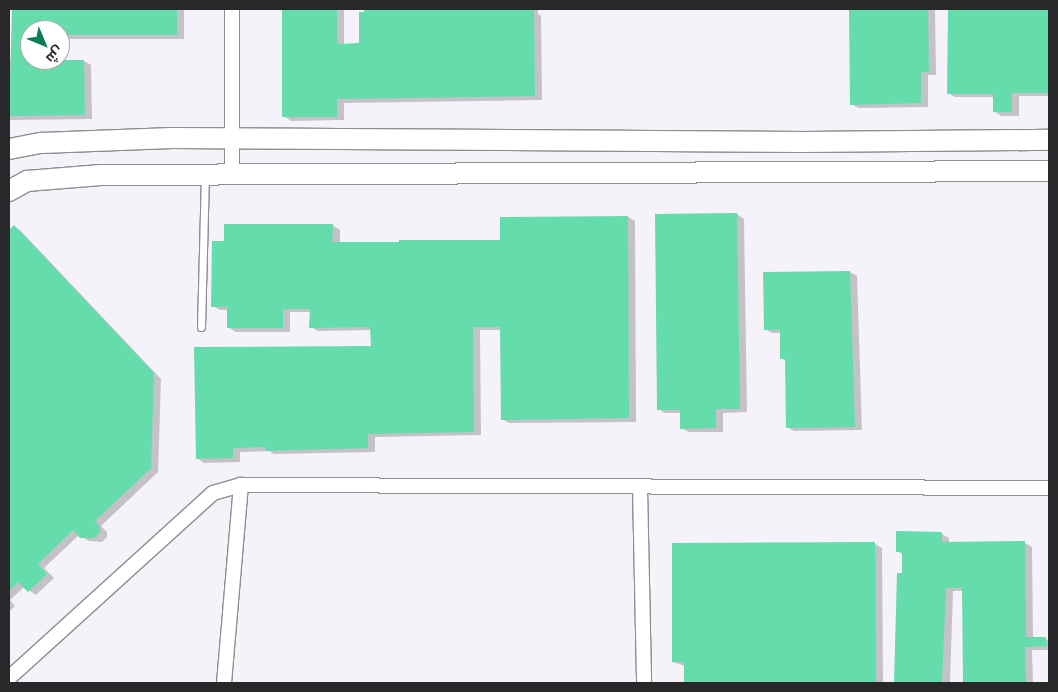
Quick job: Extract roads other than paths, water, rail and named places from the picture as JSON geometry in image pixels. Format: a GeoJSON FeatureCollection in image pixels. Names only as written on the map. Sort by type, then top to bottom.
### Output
{"type":"FeatureCollection","features":[{"type":"Feature","properties":{"kind":"main road"},"geometry":{"type":"LineString","coordinates":[[9,149],[41,143],[232,138],[793,142],[1049,140]]}},
{"type":"Feature","properties":{"kind":"main road"},"geometry":{"type":"LineString","coordinates":[[9,192],[27,181],[101,175],[1049,171]]}},
{"type":"Feature","properties":{"kind":"street"},"geometry":{"type":"LineString","coordinates":[[232,9],[232,174]]}},
{"type":"Feature","properties":{"kind":"street"},"geometry":{"type":"LineString","coordinates":[[224,683],[241,486]]}},
{"type":"Feature","properties":{"kind":"street"},"geometry":{"type":"LineString","coordinates":[[9,678],[213,493],[241,486],[1049,488]]}},
{"type":"Feature","properties":{"kind":"street"},"geometry":{"type":"LineString","coordinates":[[640,487],[644,683]]}},
{"type":"Feature","properties":{"kind":"lane"},"geometry":{"type":"LineString","coordinates":[[201,327],[205,175]]}}]}
